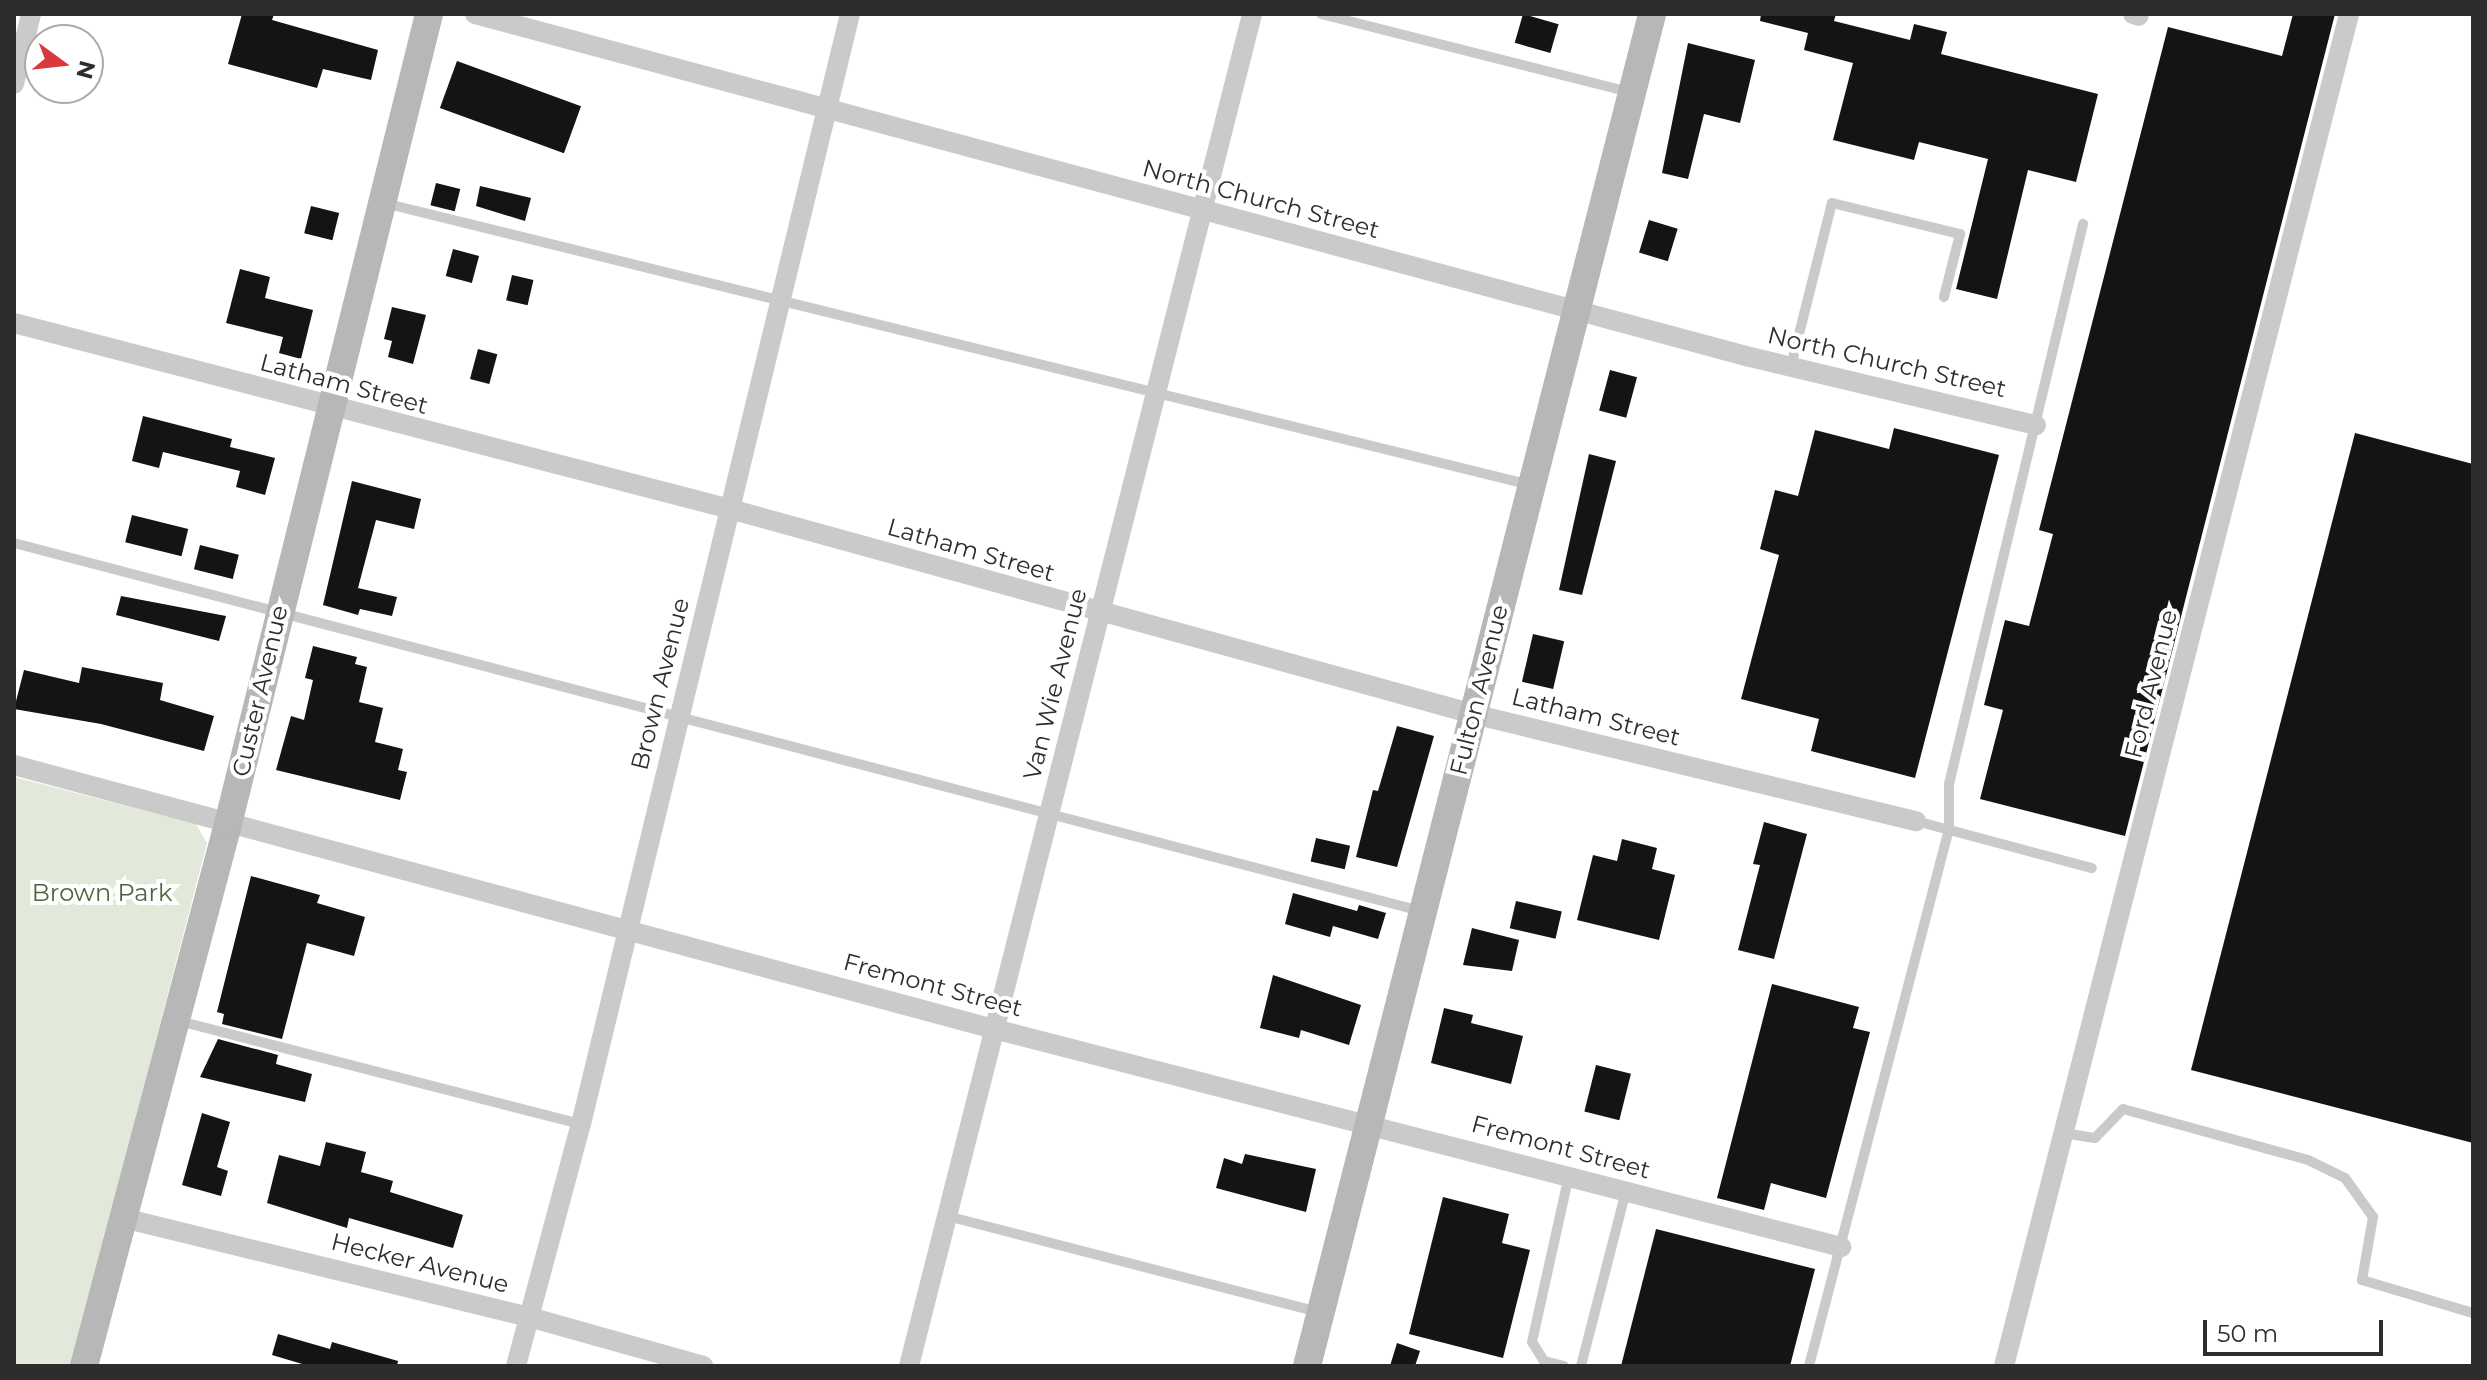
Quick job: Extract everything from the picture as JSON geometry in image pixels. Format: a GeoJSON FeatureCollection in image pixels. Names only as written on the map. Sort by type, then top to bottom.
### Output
{"type":"FeatureCollection","features":[{"type":"Feature","properties":{"kind":"street"},"geometry":{"type":"LineString","coordinates":[[14,84],[31,14]]}},
{"type":"Feature","properties":{"kind":"street","name":"Custer Avenue"},"geometry":{"type":"LineString","coordinates":[[84,1366],[228,824],[278,612],[429,14]]}},
{"type":"Feature","properties":{"kind":"street","name":"North Church Street"},"geometry":{"type":"LineString","coordinates":[[475,14],[1577,310],[2036,425]]}},
{"type":"Feature","properties":{"kind":"street","name":"Brown Avenue"},"geometry":{"type":"LineString","coordinates":[[516,1366],[581,1124],[824,109],[850,14]]}},
{"type":"Feature","properties":{"kind":"street","name":"Van Wie Avenue"},"geometry":{"type":"LineString","coordinates":[[909,1366],[1252,14]]}},
{"type":"Feature","properties":{"kind":"street","name":"Fulton Avenue"},"geometry":{"type":"LineString","coordinates":[[1307,1366],[1652,14]]}},
{"type":"Feature","properties":{"kind":"street","name":"Ford Avenue"},"geometry":{"type":"LineString","coordinates":[[2004,1366],[2349,14]]}},
{"type":"Feature","properties":{"kind":"street","name":"Latham Street"},"geometry":{"type":"LineString","coordinates":[[14,323],[331,408],[730,509],[1100,614],[1473,714],[1916,821]]}},
{"type":"Feature","properties":{"kind":"street","name":"Fremont Street"},"geometry":{"type":"LineString","coordinates":[[14,765],[994,1029],[1369,1123],[1841,1247]]}},
{"type":"Feature","properties":{"kind":"street","name":"Hecker Avenue"},"geometry":{"type":"LineString","coordinates":[[123,1218],[529,1317],[703,1366]]}},
{"type":"Feature","properties":{"kind":"lane"},"geometry":{"type":"LineString","coordinates":[[1321,14],[1632,92]]}},
{"type":"Feature","properties":{"kind":"lane"},"geometry":{"type":"LineString","coordinates":[[383,203],[1532,486]]}},
{"type":"Feature","properties":{"kind":"lane"},"geometry":{"type":"LineString","coordinates":[[1791,366],[1832,203],[1960,234],[1944,297]]}},
{"type":"Feature","properties":{"kind":"lane"},"geometry":{"type":"LineString","coordinates":[[1809,1366],[1949,829],[1949,784],[2083,224]]}},
{"type":"Feature","properties":{"kind":"lane"},"geometry":{"type":"LineString","coordinates":[[14,543],[1423,912]]}},
{"type":"Feature","properties":{"kind":"lane"},"geometry":{"type":"LineString","coordinates":[[1916,821],[2092,868]]}},
{"type":"Feature","properties":{"kind":"lane"},"geometry":{"type":"LineString","coordinates":[[176,1020],[581,1124]]}},
{"type":"Feature","properties":{"kind":"lane"},"geometry":{"type":"LineString","coordinates":[[2063,1133],[2095,1138],[2123,1109],[2308,1160],[2345,1178],[2373,1217],[2362,1280],[2473,1313]]}},
{"type":"Feature","properties":{"kind":"lane"},"geometry":{"type":"LineString","coordinates":[[1564,1366],[1544,1361],[1532,1342],[1569,1175]]}},
{"type":"Feature","properties":{"kind":"lane"},"geometry":{"type":"LineString","coordinates":[[1581,1366],[1626,1191]]}},
{"type":"Feature","properties":{"kind":"lane"},"geometry":{"type":"LineString","coordinates":[[947,1216],[1320,1312]]}},
{"type":"Feature","properties":{"kind":"green space","name":"Brown Park"},"geometry":{"type":"Polygon","coordinates":[[[14,777],[196,824],[207,843],[71,1366],[14,1366],[14,777]]]}},
{"type":"Feature","properties":{"kind":"building"},"geometry":{"type":"Polygon","coordinates":[[[242,14],[274,14],[272,20],[378,50],[371,80],[323,69],[317,88],[228,64],[242,14]]]}},
{"type":"Feature","properties":{"kind":"building"},"geometry":{"type":"Polygon","coordinates":[[[1523,14],[1559,24],[1550,53],[1515,43],[1523,14]]]}},
{"type":"Feature","properties":{"kind":"building"},"geometry":{"type":"Polygon","coordinates":[[[1761,14],[1836,14],[1834,21],[1910,40],[1914,24],[1947,32],[1941,54],[2098,94],[2076,182],[2028,170],[1997,299],[1956,289],[1988,159],[1919,142],[1914,160],[1833,140],[1853,63],[1804,50],[1808,33],[1760,21],[1761,14]]]}},
{"type":"Feature","properties":{"kind":"building"},"geometry":{"type":"Polygon","coordinates":[[[2293,14],[2335,14],[2125,836],[1980,799],[2003,710],[1984,705],[2005,620],[2029,626],[2053,534],[2039,530],[2168,27],[2282,56],[2293,14]]]}},
{"type":"Feature","properties":{"kind":"building"},"geometry":{"type":"Polygon","coordinates":[[[1688,43],[1755,60],[1740,123],[1704,114],[1688,179],[1662,173],[1688,43]]]}},
{"type":"Feature","properties":{"kind":"building"},"geometry":{"type":"Polygon","coordinates":[[[457,61],[581,106],[564,153],[440,108],[457,61]]]}},
{"type":"Feature","properties":{"kind":"building"},"geometry":{"type":"Polygon","coordinates":[[[436,183],[460,189],[455,211],[430,205],[436,183]]]}},
{"type":"Feature","properties":{"kind":"building"},"geometry":{"type":"Polygon","coordinates":[[[480,186],[531,198],[525,221],[476,206],[480,186]]]}},
{"type":"Feature","properties":{"kind":"building"},"geometry":{"type":"Polygon","coordinates":[[[311,206],[339,213],[332,240],[304,233],[311,206]]]}},
{"type":"Feature","properties":{"kind":"building"},"geometry":{"type":"Polygon","coordinates":[[[1649,220],[1678,229],[1668,261],[1639,253],[1649,220]]]}},
{"type":"Feature","properties":{"kind":"building"},"geometry":{"type":"Polygon","coordinates":[[[453,249],[479,256],[472,283],[446,276],[453,249]]]}},
{"type":"Feature","properties":{"kind":"building"},"geometry":{"type":"Polygon","coordinates":[[[240,269],[270,277],[265,298],[313,310],[301,359],[279,353],[283,337],[226,323],[240,269]]]}},
{"type":"Feature","properties":{"kind":"building"},"geometry":{"type":"Polygon","coordinates":[[[512,275],[533,280],[528,305],[506,300],[512,275]]]}},
{"type":"Feature","properties":{"kind":"building"},"geometry":{"type":"Polygon","coordinates":[[[392,307],[426,315],[413,364],[388,357],[392,341],[384,339],[392,307]]]}},
{"type":"Feature","properties":{"kind":"building"},"geometry":{"type":"Polygon","coordinates":[[[478,349],[497,354],[489,384],[470,379],[478,349]]]}},
{"type":"Feature","properties":{"kind":"building"},"geometry":{"type":"Polygon","coordinates":[[[1610,370],[1637,377],[1626,418],[1599,411],[1610,370]]]}},
{"type":"Feature","properties":{"kind":"building"},"geometry":{"type":"Polygon","coordinates":[[[143,416],[232,439],[230,447],[275,458],[265,495],[236,487],[240,471],[163,452],[159,468],[132,461],[143,416]]]}},
{"type":"Feature","properties":{"kind":"building"},"geometry":{"type":"Polygon","coordinates":[[[1894,428],[1999,455],[1915,778],[1811,751],[1819,719],[1741,699],[1779,555],[1760,549],[1775,490],[1798,496],[1815,430],[1889,449],[1894,428]]]}},
{"type":"Feature","properties":{"kind":"building"},"geometry":{"type":"Polygon","coordinates":[[[2355,433],[2473,464],[2473,1143],[2191,1070],[2355,433]]]}},
{"type":"Feature","properties":{"kind":"building"},"geometry":{"type":"Polygon","coordinates":[[[1589,454],[1616,461],[1582,595],[1559,590],[1589,454]]]}},
{"type":"Feature","properties":{"kind":"building"},"geometry":{"type":"Polygon","coordinates":[[[352,481],[421,499],[414,529],[376,520],[358,588],[397,597],[392,616],[360,609],[358,615],[323,605],[352,481]]]}},
{"type":"Feature","properties":{"kind":"building"},"geometry":{"type":"Polygon","coordinates":[[[132,515],[188,529],[182,556],[125,542],[132,515]]]}},
{"type":"Feature","properties":{"kind":"building"},"geometry":{"type":"Polygon","coordinates":[[[200,545],[239,555],[233,579],[194,569],[200,545]]]}},
{"type":"Feature","properties":{"kind":"building"},"geometry":{"type":"Polygon","coordinates":[[[121,596],[226,616],[219,641],[116,615],[121,596]]]}},
{"type":"Feature","properties":{"kind":"building"},"geometry":{"type":"Polygon","coordinates":[[[1533,634],[1564,641],[1553,689],[1522,682],[1533,634]]]}},
{"type":"Feature","properties":{"kind":"building"},"geometry":{"type":"Polygon","coordinates":[[[313,646],[357,657],[355,664],[367,667],[359,702],[383,708],[375,742],[403,749],[398,770],[407,772],[400,800],[276,770],[291,716],[304,720],[313,680],[305,678],[313,646]]]}},
{"type":"Feature","properties":{"kind":"building"},"geometry":{"type":"Polygon","coordinates":[[[82,667],[163,683],[160,700],[214,716],[204,751],[101,724],[14,709],[24,670],[79,683],[82,667]]]}},
{"type":"Feature","properties":{"kind":"building"},"geometry":{"type":"Polygon","coordinates":[[[1397,726],[1434,736],[1397,867],[1356,857],[1373,790],[1378,791],[1397,726]]]}},
{"type":"Feature","properties":{"kind":"building"},"geometry":{"type":"Polygon","coordinates":[[[1764,822],[1807,834],[1774,959],[1738,950],[1760,865],[1753,864],[1764,822]]]}},
{"type":"Feature","properties":{"kind":"building"},"geometry":{"type":"Polygon","coordinates":[[[1316,838],[1350,846],[1345,869],[1311,861],[1316,838]]]}},
{"type":"Feature","properties":{"kind":"building"},"geometry":{"type":"Polygon","coordinates":[[[1622,839],[1657,848],[1652,869],[1675,875],[1659,940],[1577,920],[1593,855],[1617,861],[1622,839]]]}},
{"type":"Feature","properties":{"kind":"building"},"geometry":{"type":"Polygon","coordinates":[[[251,876],[320,895],[317,903],[365,917],[354,956],[307,943],[282,1039],[222,1024],[224,1014],[217,1012],[251,876]]]}},
{"type":"Feature","properties":{"kind":"building"},"geometry":{"type":"Polygon","coordinates":[[[1293,893],[1357,911],[1359,905],[1386,913],[1378,939],[1333,926],[1330,937],[1285,924],[1293,893]]]}},
{"type":"Feature","properties":{"kind":"building"},"geometry":{"type":"Polygon","coordinates":[[[1516,901],[1562,912],[1555,939],[1510,928],[1516,901]]]}},
{"type":"Feature","properties":{"kind":"building"},"geometry":{"type":"Polygon","coordinates":[[[1472,928],[1519,940],[1512,971],[1463,965],[1472,928]]]}},
{"type":"Feature","properties":{"kind":"building"},"geometry":{"type":"Polygon","coordinates":[[[1273,975],[1361,1005],[1349,1045],[1301,1030],[1299,1038],[1260,1028],[1273,975]]]}},
{"type":"Feature","properties":{"kind":"building"},"geometry":{"type":"Polygon","coordinates":[[[1772,984],[1859,1007],[1853,1028],[1870,1032],[1826,1198],[1771,1183],[1764,1210],[1717,1198],[1772,984]]]}},
{"type":"Feature","properties":{"kind":"building"},"geometry":{"type":"Polygon","coordinates":[[[1444,1008],[1473,1015],[1471,1023],[1523,1036],[1511,1084],[1431,1063],[1444,1008]]]}},
{"type":"Feature","properties":{"kind":"building"},"geometry":{"type":"Polygon","coordinates":[[[218,1039],[278,1055],[276,1064],[312,1074],[305,1102],[200,1077],[218,1039]]]}},
{"type":"Feature","properties":{"kind":"building"},"geometry":{"type":"Polygon","coordinates":[[[1596,1065],[1631,1074],[1619,1120],[1584,1112],[1596,1065]]]}},
{"type":"Feature","properties":{"kind":"building"},"geometry":{"type":"Polygon","coordinates":[[[202,1113],[230,1122],[217,1167],[228,1171],[221,1196],[182,1185],[202,1113]]]}},
{"type":"Feature","properties":{"kind":"building"},"geometry":{"type":"Polygon","coordinates":[[[326,1142],[366,1152],[361,1172],[393,1181],[390,1192],[463,1215],[453,1248],[349,1218],[347,1228],[267,1203],[279,1155],[320,1166],[326,1142]]]}},
{"type":"Feature","properties":{"kind":"building"},"geometry":{"type":"Polygon","coordinates":[[[1245,1154],[1316,1169],[1306,1212],[1216,1188],[1224,1158],[1242,1164],[1245,1154]]]}},
{"type":"Feature","properties":{"kind":"building"},"geometry":{"type":"Polygon","coordinates":[[[1443,1197],[1509,1214],[1502,1243],[1530,1250],[1503,1358],[1409,1334],[1443,1197]]]}},
{"type":"Feature","properties":{"kind":"building"},"geometry":{"type":"Polygon","coordinates":[[[1656,1229],[1815,1269],[1790,1366],[1621,1366],[1656,1229]]]}},
{"type":"Feature","properties":{"kind":"building"},"geometry":{"type":"Polygon","coordinates":[[[278,1334],[330,1349],[332,1342],[398,1361],[397,1366],[309,1366],[272,1355],[278,1334]]]}},
{"type":"Feature","properties":{"kind":"building"},"geometry":{"type":"Polygon","coordinates":[[[1397,1343],[1420,1351],[1415,1366],[1390,1366],[1397,1343]]]}}]}
